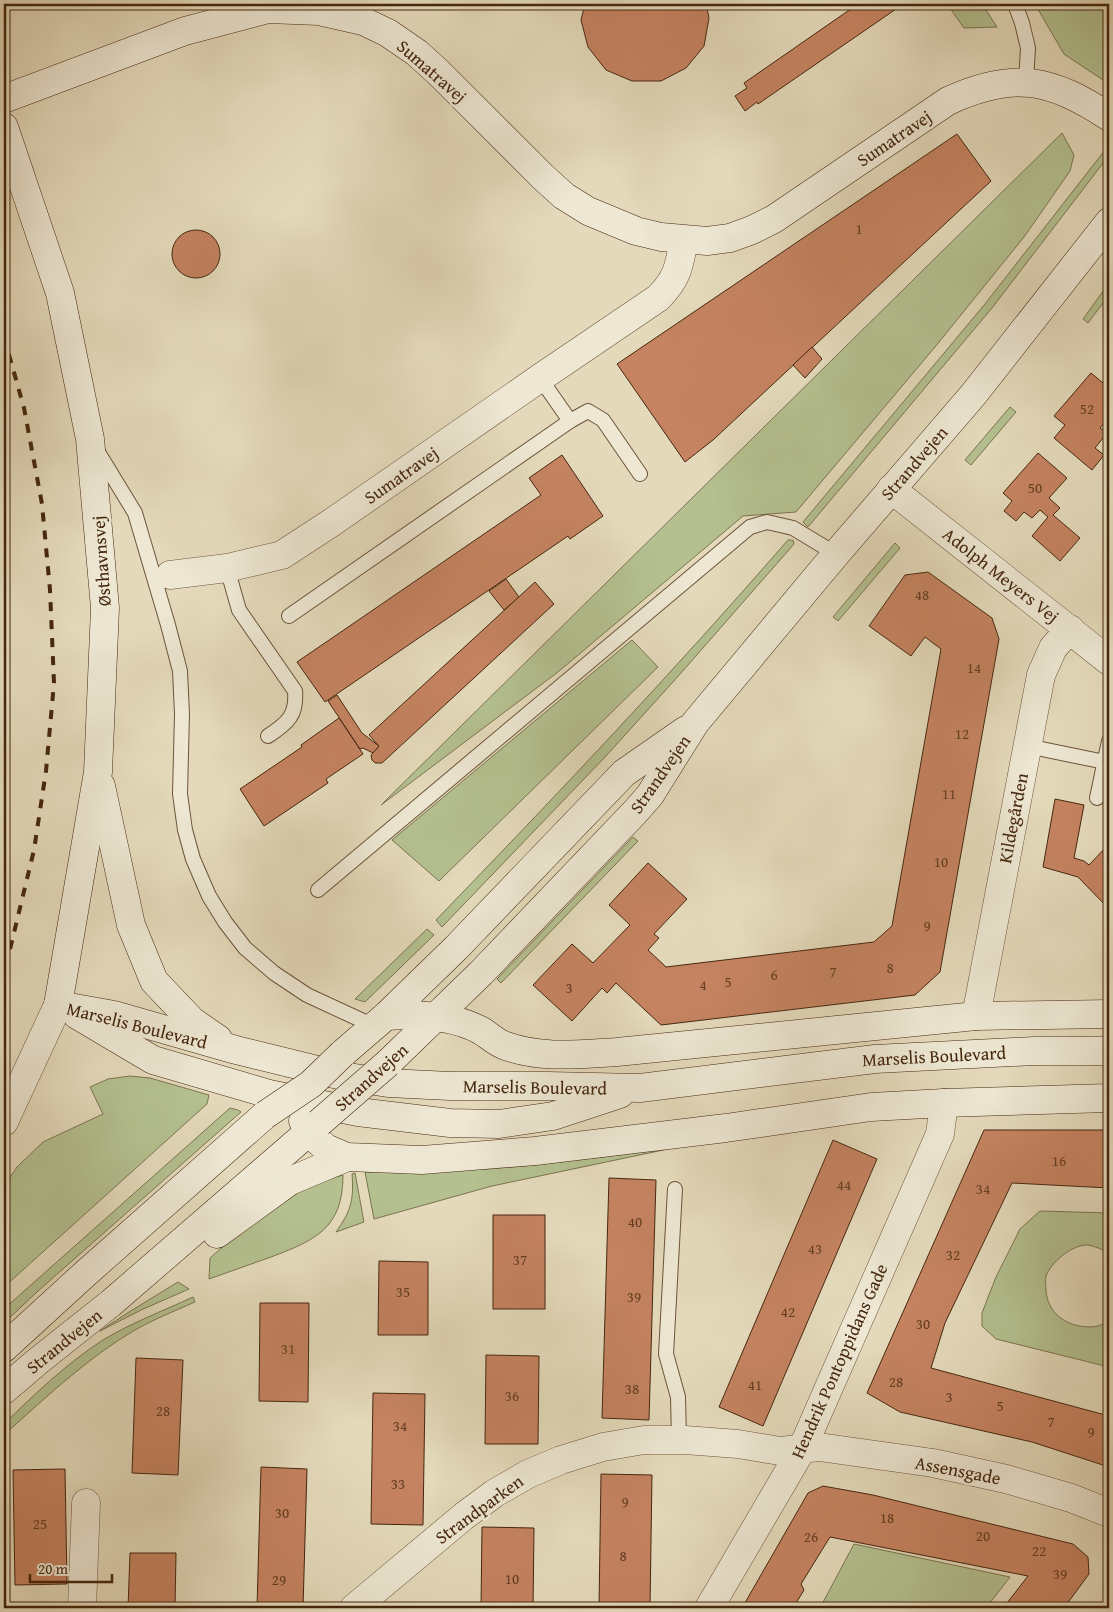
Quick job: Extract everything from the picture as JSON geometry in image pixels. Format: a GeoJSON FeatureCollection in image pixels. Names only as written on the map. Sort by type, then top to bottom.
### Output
{"type":"FeatureCollection","features":[{"type":"Feature","properties":{"kind":"street","name":"Sumatravej"},"geometry":{"type":"LineString","coordinates":[[4,99],[185,31],[268,9],[319,10],[363,21],[388,33],[417,53],[543,177],[564,196],[588,211],[636,231],[661,237],[707,241],[730,238],[774,219],[948,101],[986,86],[1006,82],[1026,82],[1067,92],[1109,117]]}},
{"type":"Feature","properties":{"kind":"street","name":"Østhavnsvej"},"geometry":{"type":"LineString","coordinates":[[4,128],[60,293],[90,439],[105,608],[98,772],[58,1005],[4,1122]]}},
{"type":"Feature","properties":{"kind":"street","name":"Strandvejen"},"geometry":{"type":"LineString","coordinates":[[4,1390],[111,1303],[310,1126],[388,1063],[469,985],[636,811],[650,795],[696,723],[836,554],[972,395],[1109,222]]}},
{"type":"Feature","properties":{"kind":"street","name":"Sumatravej"},"geometry":{"type":"LineString","coordinates":[[170,576],[227,568],[282,555],[332,523],[658,298],[669,288],[678,271],[684,240]]}},
{"type":"Feature","properties":{"kind":"street","name":"Adolph Meyers Vej"},"geometry":{"type":"LineString","coordinates":[[891,489],[1109,661]]}},
{"type":"Feature","properties":{"kind":"street","name":"Kildegården"},"geometry":{"type":"LineString","coordinates":[[976,1016],[1041,675],[1053,648],[1070,629]]}},
{"type":"Feature","properties":{"kind":"street","name":"Strandvejen"},"geometry":{"type":"LineString","coordinates":[[4,1348],[74,1283],[265,1114],[311,1084],[380,1021],[456,948],[624,773],[696,723]]}},
{"type":"Feature","properties":{"kind":"street"},"geometry":{"type":"LineString","coordinates":[[98,772],[131,925],[154,982],[192,1021],[236,1050]]}},
{"type":"Feature","properties":{"kind":"street"},"geometry":{"type":"LineString","coordinates":[[469,985],[472,1007],[482,1031]]}},
{"type":"Feature","properties":{"kind":"street","name":"Marselis Boulevard"},"geometry":{"type":"LineString","coordinates":[[58,1005],[114,1015],[236,1050],[342,1076],[388,1083],[460,1086],[640,1088],[875,1059],[1034,1051],[1109,1051]]}},
{"type":"Feature","properties":{"kind":"street","name":"Marselis Boulevard"},"geometry":{"type":"LineString","coordinates":[[58,1005],[153,1060],[269,1094],[358,1112],[450,1123],[499,1124],[553,1116],[640,1088]]}},
{"type":"Feature","properties":{"kind":"street"},"geometry":{"type":"LineString","coordinates":[[380,1021],[411,1014],[437,1016],[482,1031],[495,1042],[506,1046],[558,1055],[617,1052],[976,1016],[1109,1014]]}},
{"type":"Feature","properties":{"kind":"street"},"geometry":{"type":"LineString","coordinates":[[311,1084],[304,1101],[310,1126],[326,1148],[347,1157],[422,1160],[536,1151],[726,1128],[872,1107],[1109,1098]]}},
{"type":"Feature","properties":{"kind":"street","name":"Hendrik Pontoppidans Gade"},"geometry":{"type":"LineString","coordinates":[[709,1608],[802,1449],[940,1134],[944,1103]]}},
{"type":"Feature","properties":{"kind":"street"},"geometry":{"type":"LineString","coordinates":[[111,1303],[184,1258],[290,1181],[347,1157]]}},
{"type":"Feature","properties":{"kind":"street","name":"Strandparken"},"geometry":{"type":"LineString","coordinates":[[354,1608],[464,1516],[495,1493],[528,1474],[561,1460],[603,1447],[644,1440],[738,1444],[780,1451],[802,1449]]}},
{"type":"Feature","properties":{"kind":"street","name":"Assensgade"},"geometry":{"type":"LineString","coordinates":[[802,1449],[819,1447],[933,1463],[1006,1479],[1071,1498],[1109,1513]]}},
{"type":"Feature","properties":{"kind":"street"},"geometry":{"type":"LineString","coordinates":[[82,1608],[86,1503]]}},
{"type":"Feature","properties":{"kind":"lane"},"geometry":{"type":"LineString","coordinates":[[1014,4],[1022,23],[1028,48],[1026,82]]}},
{"type":"Feature","properties":{"kind":"lane"},"geometry":{"type":"LineString","coordinates":[[540,378],[570,420]]}},
{"type":"Feature","properties":{"kind":"lane"},"geometry":{"type":"LineString","coordinates":[[289,616],[570,420],[588,411],[603,420],[640,474]]}},
{"type":"Feature","properties":{"kind":"lane"},"geometry":{"type":"LineString","coordinates":[[90,439],[135,513],[180,671],[182,714],[180,794],[185,830],[193,859],[209,896],[225,922],[245,948],[274,973],[307,995],[380,1021]]}},
{"type":"Feature","properties":{"kind":"lane"},"geometry":{"type":"LineString","coordinates":[[318,890],[750,527],[767,522],[793,528],[836,554]]}},
{"type":"Feature","properties":{"kind":"lane"},"geometry":{"type":"LineString","coordinates":[[227,568],[239,610],[295,691],[296,704],[290,718],[282,728],[268,736]]}},
{"type":"Feature","properties":{"kind":"lane"},"geometry":{"type":"LineString","coordinates":[[1097,798],[1109,741]]}},
{"type":"Feature","properties":{"kind":"lane"},"geometry":{"type":"LineString","coordinates":[[1027,746],[1105,762]]}},
{"type":"Feature","properties":{"kind":"lane"},"geometry":{"type":"LineString","coordinates":[[674,1189],[666,1354],[678,1397],[679,1440]]}},
{"type":"Feature","properties":{"kind":"green space"},"geometry":{"type":"Polygon","coordinates":[[[947,4],[982,4],[997,27],[964,28],[947,4]]]}},
{"type":"Feature","properties":{"kind":"green space"},"geometry":{"type":"Polygon","coordinates":[[[1035,4],[1109,4],[1109,84],[1064,54],[1035,4]]]}},
{"type":"Feature","properties":{"kind":"green space"},"geometry":{"type":"Polygon","coordinates":[[[1062,133],[1074,155],[1070,171],[1024,237],[935,347],[796,512],[743,516],[558,672],[381,805],[1062,133]]]}},
{"type":"Feature","properties":{"kind":"green space"},"geometry":{"type":"Polygon","coordinates":[[[1105,150],[1107,158],[992,308],[808,527],[803,522],[985,304],[1105,150]]]}},
{"type":"Feature","properties":{"kind":"green space"},"geometry":{"type":"Polygon","coordinates":[[[1109,283],[1109,295],[1088,323],[1083,319],[1109,283]]]}},
{"type":"Feature","properties":{"kind":"green space"},"geometry":{"type":"Polygon","coordinates":[[[1010,407],[1016,412],[971,465],[965,460],[1010,407]]]}},
{"type":"Feature","properties":{"kind":"green space"},"geometry":{"type":"Polygon","coordinates":[[[788,540],[793,540],[794,544],[681,673],[606,756],[442,927],[436,920],[615,732],[788,540]]]}},
{"type":"Feature","properties":{"kind":"green space"},"geometry":{"type":"Polygon","coordinates":[[[895,543],[900,548],[838,621],[833,617],[895,543]]]}},
{"type":"Feature","properties":{"kind":"green space"},"geometry":{"type":"Polygon","coordinates":[[[632,640],[658,667],[439,881],[392,840],[632,640]]]}},
{"type":"Feature","properties":{"kind":"green space"},"geometry":{"type":"Polygon","coordinates":[[[633,837],[638,841],[501,983],[497,979],[633,837]]]}},
{"type":"Feature","properties":{"kind":"green space"},"geometry":{"type":"Polygon","coordinates":[[[427,929],[434,935],[365,1002],[355,999],[427,929]]]}},
{"type":"Feature","properties":{"kind":"green space"},"geometry":{"type":"Polygon","coordinates":[[[130,1076],[150,1078],[209,1095],[207,1104],[4,1287],[4,1186],[17,1167],[43,1142],[103,1114],[90,1087],[108,1079],[130,1076]]]}},
{"type":"Feature","properties":{"kind":"green space"},"geometry":{"type":"Polygon","coordinates":[[[230,1108],[241,1112],[4,1323],[4,1309],[230,1108]]]}},
{"type":"Feature","properties":{"kind":"green space"},"geometry":{"type":"Polygon","coordinates":[[[668,1149],[492,1186],[374,1219],[365,1172],[487,1169],[668,1149]]]}},
{"type":"Feature","properties":{"kind":"green space"},"geometry":{"type":"Polygon","coordinates":[[[355,1173],[364,1222],[336,1232],[345,1218],[350,1205],[352,1198],[352,1174],[355,1173]]]}},
{"type":"Feature","properties":{"kind":"green space"},"geometry":{"type":"Polygon","coordinates":[[[343,1175],[342,1193],[338,1208],[324,1230],[314,1238],[287,1251],[209,1279],[210,1258],[258,1216],[290,1195],[317,1183],[343,1175]]]}},
{"type":"Feature","properties":{"kind":"green space"},"geometry":{"type":"Polygon","coordinates":[[[1040,1211],[1109,1213],[1109,1253],[1088,1245],[1082,1245],[1069,1251],[1053,1265],[1046,1276],[1046,1291],[1053,1310],[1067,1322],[1088,1327],[1099,1326],[1109,1320],[1109,1367],[996,1339],[982,1326],[982,1313],[996,1277],[1020,1229],[1040,1211]]]}},
{"type":"Feature","properties":{"kind":"green space"},"geometry":{"type":"Polygon","coordinates":[[[178,1282],[189,1289],[100,1331],[129,1312],[178,1282]]]}},
{"type":"Feature","properties":{"kind":"green space"},"geometry":{"type":"Polygon","coordinates":[[[193,1297],[195,1302],[146,1324],[108,1347],[72,1375],[4,1435],[4,1424],[27,1401],[90,1349],[125,1328],[193,1297]]]}},
{"type":"Feature","properties":{"kind":"green space"},"geometry":{"type":"Polygon","coordinates":[[[854,1544],[1010,1577],[986,1608],[820,1608],[854,1544]]]}},
{"type":"Feature","properties":{"kind":"building"},"geometry":{"type":"Polygon","coordinates":[[[585,4],[706,4],[709,18],[704,46],[686,68],[661,81],[632,81],[606,70],[588,47],[581,20],[585,4]]]}},
{"type":"Feature","properties":{"kind":"building"},"geometry":{"type":"Polygon","coordinates":[[[858,4],[892,4],[896,9],[745,111],[735,96],[747,88],[744,83],[858,4]]]}},
{"type":"Feature","properties":{"kind":"building"},"geometry":{"type":"Polygon","coordinates":[[[957,134],[991,181],[713,440],[685,462],[617,364],[957,134]]]}},
{"type":"Feature","properties":{"kind":"building"},"geometry":{"type":"Polygon","coordinates":[[[191,230],[201,230],[210,234],[216,240],[219,245],[219,263],[210,274],[201,278],[191,278],[182,274],[176,268],[172,259],[172,249],[176,240],[182,234],[191,230]]]}},
{"type":"Feature","properties":{"kind":"building"},"geometry":{"type":"Polygon","coordinates":[[[812,347],[822,359],[805,378],[793,365],[812,347]]]}},
{"type":"Feature","properties":{"kind":"building"},"geometry":{"type":"Polygon","coordinates":[[[1091,373],[1109,388],[1109,417],[1100,428],[1107,433],[1095,448],[1104,455],[1092,470],[1054,438],[1065,425],[1054,416],[1091,373]]]}},
{"type":"Feature","properties":{"kind":"building"},"geometry":{"type":"Polygon","coordinates":[[[1038,453],[1067,478],[1049,498],[1060,508],[1053,515],[1080,538],[1060,561],[1032,536],[1048,517],[1040,510],[1032,518],[1024,512],[1016,521],[1004,511],[1012,501],[1003,493],[1038,453]]]}},
{"type":"Feature","properties":{"kind":"building"},"geometry":{"type":"Polygon","coordinates":[[[562,455],[603,516],[570,539],[568,536],[325,702],[297,662],[541,495],[529,478],[562,455]]]}},
{"type":"Feature","properties":{"kind":"building"},"geometry":{"type":"Polygon","coordinates":[[[928,572],[992,618],[999,639],[940,972],[915,995],[661,1025],[616,983],[607,993],[602,988],[572,1021],[533,985],[572,944],[593,963],[630,925],[609,905],[648,863],[687,899],[654,934],[659,938],[648,950],[666,967],[874,942],[892,926],[941,649],[925,637],[911,656],[869,626],[905,575],[928,572]]]}},
{"type":"Feature","properties":{"kind":"building"},"geometry":{"type":"Polygon","coordinates":[[[506,579],[519,597],[504,610],[489,591],[506,579]]]}},
{"type":"Feature","properties":{"kind":"building"},"geometry":{"type":"Polygon","coordinates":[[[535,582],[554,604],[382,763],[375,763],[371,755],[379,746],[369,735],[535,582]]]}},
{"type":"Feature","properties":{"kind":"building"},"geometry":{"type":"Polygon","coordinates":[[[337,695],[362,733],[379,746],[373,753],[363,748],[360,749],[328,701],[337,695]]]}},
{"type":"Feature","properties":{"kind":"building"},"geometry":{"type":"Polygon","coordinates":[[[339,718],[363,754],[326,779],[328,783],[264,826],[240,789],[302,747],[301,745],[339,718]]]}},
{"type":"Feature","properties":{"kind":"building"},"geometry":{"type":"Polygon","coordinates":[[[1055,799],[1084,805],[1074,858],[1084,861],[1089,865],[1109,844],[1109,909],[1078,877],[1043,867],[1055,799]]]}},
{"type":"Feature","properties":{"kind":"building"},"geometry":{"type":"Polygon","coordinates":[[[984,1130],[1109,1130],[1109,1188],[1012,1183],[945,1323],[931,1368],[1109,1416],[1109,1467],[1032,1442],[900,1412],[867,1393],[984,1130]]]}},
{"type":"Feature","properties":{"kind":"building"},"geometry":{"type":"Polygon","coordinates":[[[833,1140],[877,1159],[763,1426],[719,1407],[833,1140]]]}},
{"type":"Feature","properties":{"kind":"building"},"geometry":{"type":"Polygon","coordinates":[[[609,1178],[656,1180],[649,1420],[602,1418],[609,1178]]]}},
{"type":"Feature","properties":{"kind":"building"},"geometry":{"type":"Polygon","coordinates":[[[493,1215],[545,1215],[545,1309],[493,1309],[493,1215]]]}},
{"type":"Feature","properties":{"kind":"building"},"geometry":{"type":"Polygon","coordinates":[[[379,1261],[428,1262],[428,1335],[378,1335],[379,1261]]]}},
{"type":"Feature","properties":{"kind":"building"},"geometry":{"type":"Polygon","coordinates":[[[260,1303],[309,1303],[308,1402],[259,1401],[260,1303]]]}},
{"type":"Feature","properties":{"kind":"building"},"geometry":{"type":"Polygon","coordinates":[[[486,1355],[539,1356],[538,1444],[485,1444],[486,1355]]]}},
{"type":"Feature","properties":{"kind":"building"},"geometry":{"type":"Polygon","coordinates":[[[136,1358],[183,1360],[178,1475],[132,1473],[136,1358]]]}},
{"type":"Feature","properties":{"kind":"building"},"geometry":{"type":"Polygon","coordinates":[[[373,1393],[425,1394],[423,1525],[371,1524],[373,1393]]]}},
{"type":"Feature","properties":{"kind":"building"},"geometry":{"type":"Polygon","coordinates":[[[261,1467],[307,1469],[303,1608],[257,1608],[261,1467]]]}},
{"type":"Feature","properties":{"kind":"building"},"geometry":{"type":"Polygon","coordinates":[[[65,1469],[67,1584],[15,1585],[13,1470],[65,1469]]]}},
{"type":"Feature","properties":{"kind":"building"},"geometry":{"type":"Polygon","coordinates":[[[601,1474],[652,1475],[650,1608],[599,1608],[601,1474]]]}},
{"type":"Feature","properties":{"kind":"building"},"geometry":{"type":"Polygon","coordinates":[[[823,1486],[873,1495],[1073,1544],[1088,1557],[1089,1574],[1064,1608],[996,1608],[1000,1604],[1007,1603],[1028,1576],[830,1537],[801,1584],[804,1590],[793,1608],[742,1608],[808,1493],[823,1486]]]}},
{"type":"Feature","properties":{"kind":"building"},"geometry":{"type":"Polygon","coordinates":[[[482,1527],[534,1528],[533,1608],[481,1608],[482,1527]]]}},
{"type":"Feature","properties":{"kind":"building"},"geometry":{"type":"Polygon","coordinates":[[[130,1553],[176,1553],[175,1608],[128,1608],[130,1553]]]}},
{"type":"Feature","properties":{"kind":"railway"},"geometry":{"type":"LineString","coordinates":[[4,337],[24,408],[42,504],[50,590],[54,683],[46,771],[34,850],[4,974]]}}]}
